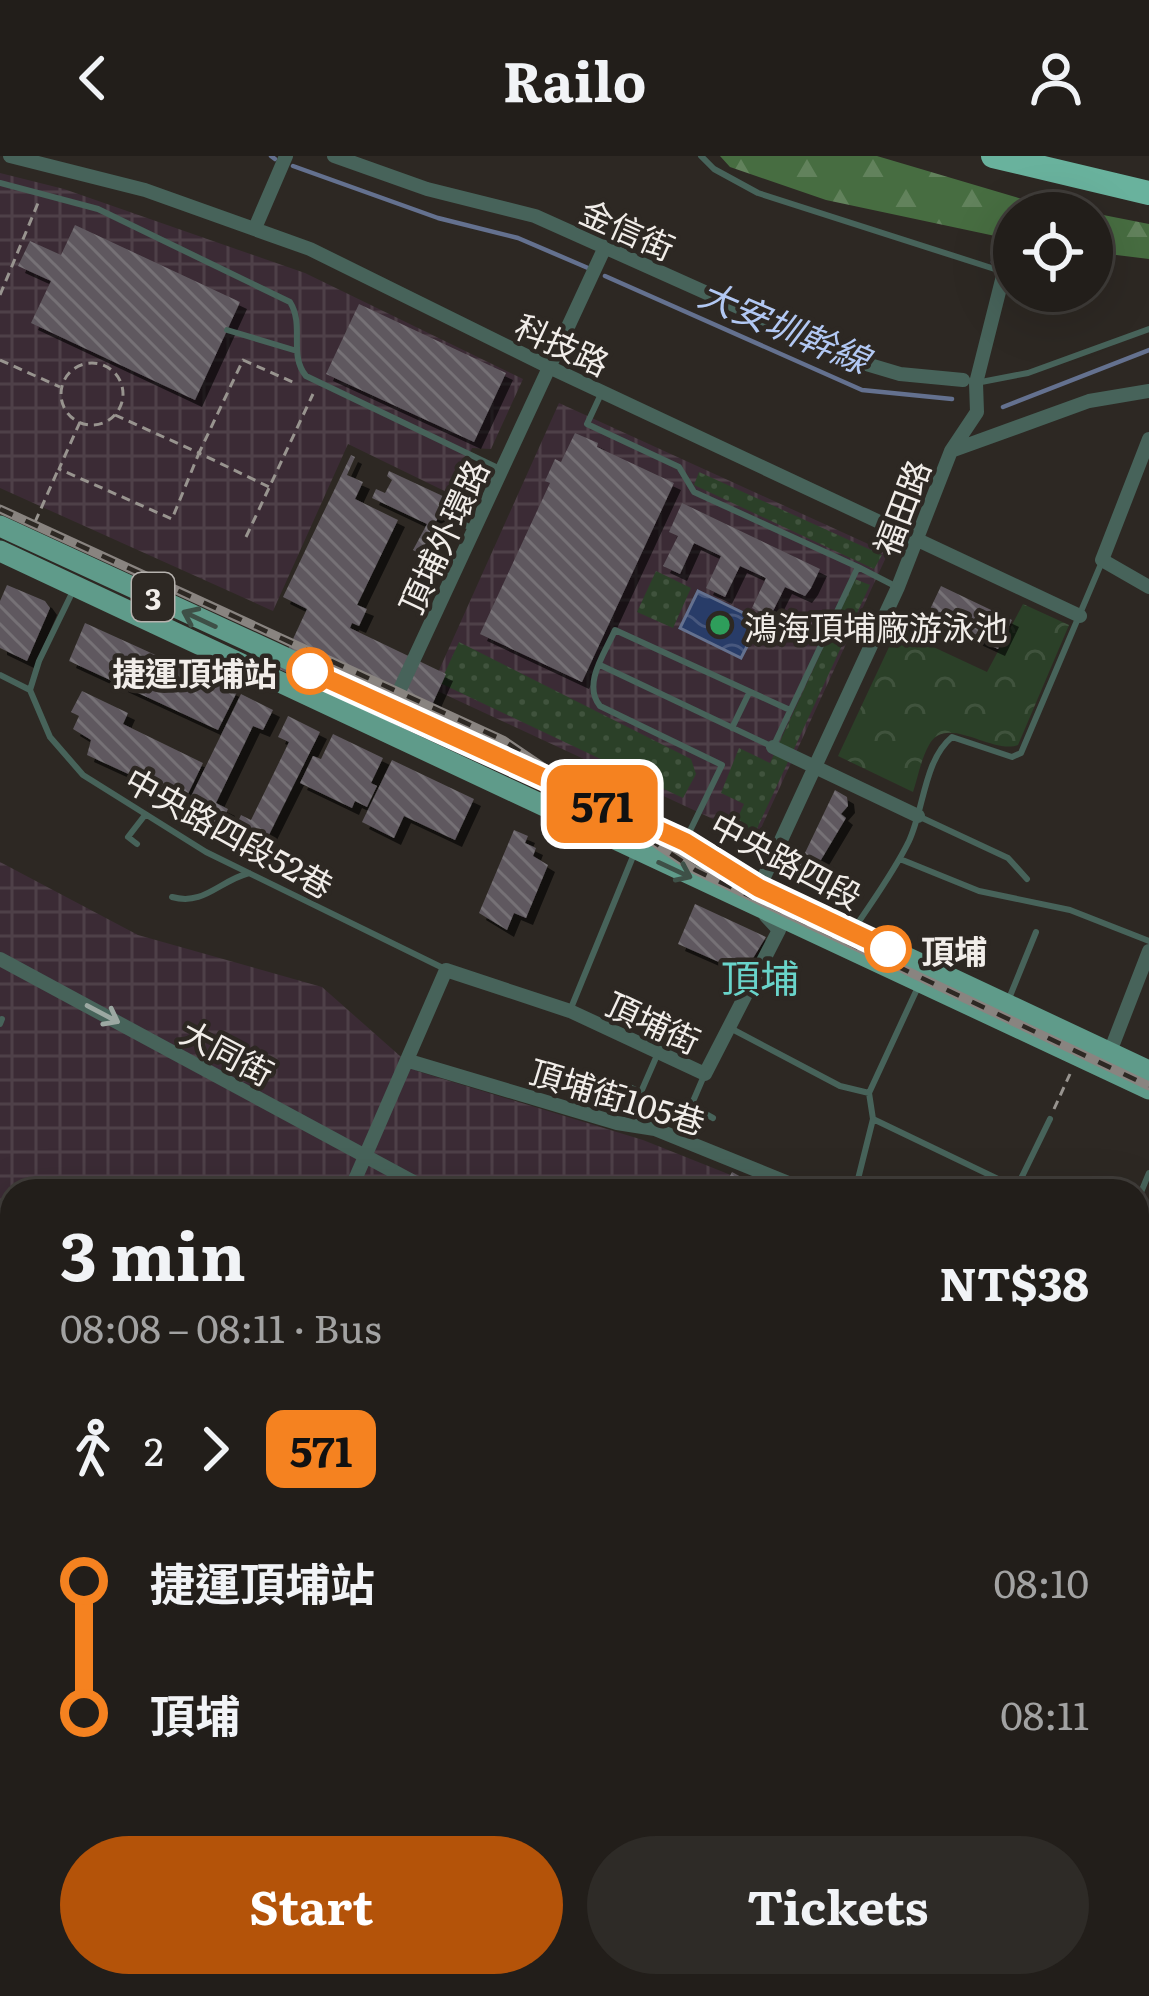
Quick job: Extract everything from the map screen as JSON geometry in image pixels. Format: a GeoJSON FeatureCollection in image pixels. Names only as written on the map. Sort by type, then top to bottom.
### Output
{"type":"FeatureCollection","features":[{"type":"Feature","properties":{"kind":"highway"},"geometry":{"type":"LineString","coordinates":[[993,156],[1149,193]]}},
{"type":"Feature","properties":{"kind":"main road","name":"中央路四段"},"geometry":{"type":"LineString","coordinates":[[0,526],[386,718],[636,851],[852,932],[925,975],[1007,1004],[1149,1089]]}},
{"type":"Feature","properties":{"kind":"main road","name":"中央路四段"},"geometry":{"type":"LineString","coordinates":[[0,551],[685,842],[755,895],[925,975],[1078,1055],[1149,1071]]}},
{"type":"Feature","properties":{"kind":"street","name":"科技路"},"geometry":{"type":"LineString","coordinates":[[10,156],[145,190],[310,249],[551,368],[1080,616]]}},
{"type":"Feature","properties":{"kind":"street"},"geometry":{"type":"LineString","coordinates":[[255,228],[286,156]]}},
{"type":"Feature","properties":{"kind":"street","name":"金信街"},"geometry":{"type":"LineString","coordinates":[[334,156],[428,189],[535,215],[862,363],[900,374],[970,381]]}},
{"type":"Feature","properties":{"kind":"street","name":"頂埔外環路"},"geometry":{"type":"LineString","coordinates":[[386,718],[605,247]]}},
{"type":"Feature","properties":{"kind":"street"},"geometry":{"type":"LineString","coordinates":[[951,451],[977,412],[970,381],[993,307]]}},
{"type":"Feature","properties":{"kind":"street","name":"福田路"},"geometry":{"type":"LineString","coordinates":[[755,895],[898,587],[951,451],[1089,401],[1149,391]]}},
{"type":"Feature","properties":{"kind":"street"},"geometry":{"type":"LineString","coordinates":[[1149,439],[1102,560],[1149,587]]}},
{"type":"Feature","properties":{"kind":"street"},"geometry":{"type":"LineString","coordinates":[[773,747],[918,816]]}},
{"type":"Feature","properties":{"kind":"street"},"geometry":{"type":"LineString","coordinates":[[731,1028],[779,930],[755,895]]}},
{"type":"Feature","properties":{"kind":"street"},"geometry":{"type":"LineString","coordinates":[[1107,1060],[1149,951]]}},
{"type":"Feature","properties":{"kind":"street","name":"大同街"},"geometry":{"type":"LineString","coordinates":[[0,959],[409,1179]]}},
{"type":"Feature","properties":{"kind":"street"},"geometry":{"type":"LineString","coordinates":[[356,1179],[446,970]]}},
{"type":"Feature","properties":{"kind":"street","name":"頂埔街"},"geometry":{"type":"LineString","coordinates":[[446,970],[570,1012],[705,1074],[731,1028]]}},
{"type":"Feature","properties":{"kind":"street","name":"頂埔街105巷"},"geometry":{"type":"LineString","coordinates":[[410,1061],[617,1123],[656,1129],[779,1179]]}},
{"type":"Feature","properties":{"kind":"lane"},"geometry":{"type":"LineString","coordinates":[[701,156],[714,169],[758,193],[993,268]]}},
{"type":"Feature","properties":{"kind":"lane"},"geometry":{"type":"LineString","coordinates":[[0,183],[98,209],[290,302],[298,325],[298,366],[306,376],[503,470]]}},
{"type":"Feature","properties":{"kind":"lane"},"geometry":{"type":"LineString","coordinates":[[970,381],[1028,373],[1149,328]]}},
{"type":"Feature","properties":{"kind":"lane"},"geometry":{"type":"LineString","coordinates":[[227,330],[297,351]]}},
{"type":"Feature","properties":{"kind":"lane"},"geometry":{"type":"LineString","coordinates":[[331,389],[336,379]]}},
{"type":"Feature","properties":{"kind":"lane"},"geometry":{"type":"LineString","coordinates":[[602,391],[587,424],[679,467],[694,492],[898,587]]}},
{"type":"Feature","properties":{"kind":"lane"},"geometry":{"type":"LineString","coordinates":[[440,514],[475,529]]}},
{"type":"Feature","properties":{"kind":"lane"},"geometry":{"type":"LineString","coordinates":[[852,932],[900,859],[934,762],[952,737],[1012,757],[1021,753],[1102,560]]}},
{"type":"Feature","properties":{"kind":"lane"},"geometry":{"type":"LineString","coordinates":[[600,665],[773,747],[858,567]]}},
{"type":"Feature","properties":{"kind":"lane"},"geometry":{"type":"LineString","coordinates":[[0,675],[30,690],[75,586]]}},
{"type":"Feature","properties":{"kind":"lane"},"geometry":{"type":"LineString","coordinates":[[685,842],[722,765],[599,706],[591,685],[615,631],[790,710]]}},
{"type":"Feature","properties":{"kind":"lane","name":"中央路四段52巷"},"geometry":{"type":"LineString","coordinates":[[30,690],[50,737],[83,775],[249,873],[446,970]]}},
{"type":"Feature","properties":{"kind":"lane"},"geometry":{"type":"LineString","coordinates":[[732,728],[749,692]]}},
{"type":"Feature","properties":{"kind":"lane"},"geometry":{"type":"LineString","coordinates":[[137,844],[128,837],[146,814]]}},
{"type":"Feature","properties":{"kind":"lane"},"geometry":{"type":"LineString","coordinates":[[918,816],[1008,858],[1027,879]]}},
{"type":"Feature","properties":{"kind":"lane"},"geometry":{"type":"LineString","coordinates":[[570,1012],[636,851]]}},
{"type":"Feature","properties":{"kind":"lane"},"geometry":{"type":"LineString","coordinates":[[900,859],[979,891],[1070,910],[1149,941]]}},
{"type":"Feature","properties":{"kind":"lane"},"geometry":{"type":"LineString","coordinates":[[172,897],[189,902],[230,878],[249,873]]}},
{"type":"Feature","properties":{"kind":"lane"},"geometry":{"type":"LineString","coordinates":[[1007,1004],[1036,932]]}},
{"type":"Feature","properties":{"kind":"lane"},"geometry":{"type":"LineString","coordinates":[[858,1179],[873,1119],[869,1093],[925,975]]}},
{"type":"Feature","properties":{"kind":"lane","name":"頂埔街"},"geometry":{"type":"LineString","coordinates":[[731,1028],[840,1086],[869,1093]]}},
{"type":"Feature","properties":{"kind":"lane"},"geometry":{"type":"LineString","coordinates":[[622,1084],[640,1092],[658,1053]]}},
{"type":"Feature","properties":{"kind":"lane"},"geometry":{"type":"LineString","coordinates":[[705,1074],[691,1106],[713,1118]]}},
{"type":"Feature","properties":{"kind":"lane"},"geometry":{"type":"LineString","coordinates":[[873,1119],[994,1179]]}},
{"type":"Feature","properties":{"kind":"lane"},"geometry":{"type":"LineString","coordinates":[[1021,1179],[1049,1119]]}},
{"type":"Feature","properties":{"kind":"path"},"geometry":{"type":"LineString","coordinates":[[0,296],[39,202]]}},
{"type":"Feature","properties":{"kind":"path"},"geometry":{"type":"LineString","coordinates":[[103,366],[107,358]]}},
{"type":"Feature","properties":{"kind":"path"},"geometry":{"type":"LineString","coordinates":[[59,469],[172,519],[243,359],[297,384]]}},
{"type":"Feature","properties":{"kind":"path"},"geometry":{"type":"LineString","coordinates":[[0,360],[62,388]]}},
{"type":"Feature","properties":{"kind":"path"},"geometry":{"type":"LineString","coordinates":[[80,366],[103,366],[122,385],[121,406],[116,415],[97,425],[80,422],[64,406],[62,388],[80,366]]}},
{"type":"Feature","properties":{"kind":"path"},"geometry":{"type":"LineString","coordinates":[[246,537],[314,392]]}},
{"type":"Feature","properties":{"kind":"path"},"geometry":{"type":"LineString","coordinates":[[116,415],[269,487]]}},
{"type":"Feature","properties":{"kind":"path"},"geometry":{"type":"LineString","coordinates":[[27,539],[80,422]]}},
{"type":"Feature","properties":{"kind":"path"},"geometry":{"type":"LineString","coordinates":[[1049,1119],[1078,1055]]}},
{"type":"Feature","properties":{"kind":"shaded area"},"geometry":{"type":"Polygon","coordinates":[[[0,173],[64,189],[305,273],[523,379],[491,449],[472,448],[464,466],[477,480],[467,502],[348,444],[273,611],[0,488],[0,173]]]}},
{"type":"Feature","properties":{"kind":"shaded area"},"geometry":{"type":"Polygon","coordinates":[[[559,403],[888,553],[756,839],[431,688],[559,403]]]}},
{"type":"Feature","properties":{"kind":"shaded area"},"geometry":{"type":"Polygon","coordinates":[[[0,862],[138,935],[322,987],[417,1071],[643,1140],[741,1179],[0,1179],[0,862]]]}},
{"type":"Feature","properties":{"kind":"green space"},"geometry":{"type":"Polygon","coordinates":[[[720,156],[877,156],[998,192],[993,192],[993,236],[826,200],[730,167],[720,156]]]}},
{"type":"Feature","properties":{"kind":"green space"},"geometry":{"type":"Polygon","coordinates":[[[1113,217],[1149,224],[1149,259],[1113,255],[1113,217]]]}},
{"type":"Feature","properties":{"kind":"green space"},"geometry":{"type":"Polygon","coordinates":[[[699,472],[882,555],[874,569],[694,485],[699,472]]]}},
{"type":"Feature","properties":{"kind":"green space"},"geometry":{"type":"Polygon","coordinates":[[[656,571],[691,588],[673,628],[637,612],[656,571]]]}},
{"type":"Feature","properties":{"kind":"green space"},"geometry":{"type":"Polygon","coordinates":[[[855,579],[870,585],[754,835],[734,826],[744,804],[721,793],[739,748],[770,763],[855,579]]]}},
{"type":"Feature","properties":{"kind":"green space"},"geometry":{"type":"Polygon","coordinates":[[[1023,604],[1069,625],[1018,745],[996,745],[958,734],[937,736],[926,750],[913,792],[838,756],[897,630],[987,672],[1023,604]]]}},
{"type":"Feature","properties":{"kind":"green space"},"geometry":{"type":"Polygon","coordinates":[[[459,642],[691,759],[696,774],[683,798],[440,683],[459,642]]]}},
{"type":"Feature","properties":{"kind":"water","name":"鴻海頂埔廠游泳池"},"geometry":{"type":"Polygon","coordinates":[[[698,591],[760,621],[741,658],[680,628],[698,591]]]}},
{"type":"Feature","properties":{"kind":"building"},"geometry":{"type":"Polygon","coordinates":[[[75,225],[240,302],[195,400],[31,323],[51,281],[18,266],[30,241],[61,255],[75,225]]]}},
{"type":"Feature","properties":{"kind":"building"},"geometry":{"type":"Polygon","coordinates":[[[359,304],[506,373],[474,442],[326,374],[359,304]]]}},
{"type":"Feature","properties":{"kind":"building"},"geometry":{"type":"Polygon","coordinates":[[[575,433],[674,483],[582,682],[480,634],[550,483],[545,481],[555,459],[561,462],[575,433]]]}},
{"type":"Feature","properties":{"kind":"building"},"geometry":{"type":"Polygon","coordinates":[[[351,455],[355,457],[347,475],[363,482],[355,499],[398,520],[357,605],[367,609],[359,626],[352,623],[350,628],[446,674],[419,734],[279,669],[307,609],[283,597],[351,455]]]}},
{"type":"Feature","properties":{"kind":"building"},"geometry":{"type":"Polygon","coordinates":[[[389,471],[447,498],[421,554],[413,550],[427,524],[372,498],[376,489],[385,493],[392,480],[389,471]]]}},
{"type":"Feature","properties":{"kind":"building"},"geometry":{"type":"Polygon","coordinates":[[[682,503],[820,569],[811,588],[805,596],[785,587],[770,617],[752,608],[766,578],[740,566],[725,597],[706,588],[721,556],[694,543],[680,574],[663,566],[678,536],[669,532],[682,503]]]}},
{"type":"Feature","properties":{"kind":"building"},"geometry":{"type":"Polygon","coordinates":[[[7,585],[45,601],[50,608],[27,661],[0,648],[0,601],[7,585]]]}},
{"type":"Feature","properties":{"kind":"building"},"geometry":{"type":"Polygon","coordinates":[[[941,586],[1012,620],[998,649],[946,625],[943,631],[924,622],[941,586]]]}},
{"type":"Feature","properties":{"kind":"building"},"geometry":{"type":"Polygon","coordinates":[[[85,623],[237,692],[218,730],[69,661],[85,623]]]}},
{"type":"Feature","properties":{"kind":"building"},"geometry":{"type":"Polygon","coordinates":[[[82,691],[128,713],[123,724],[203,763],[185,800],[87,755],[91,740],[73,729],[79,716],[71,712],[82,691]]]}},
{"type":"Feature","properties":{"kind":"building"},"geometry":{"type":"Polygon","coordinates":[[[241,694],[273,710],[263,730],[253,726],[216,803],[228,809],[216,834],[181,817],[241,694]]]}},
{"type":"Feature","properties":{"kind":"building"},"geometry":{"type":"Polygon","coordinates":[[[288,716],[320,732],[260,853],[230,839],[241,815],[251,820],[289,742],[278,737],[288,716]]]}},
{"type":"Feature","properties":{"kind":"building"},"geometry":{"type":"Polygon","coordinates":[[[333,734],[383,758],[371,783],[377,786],[367,807],[355,801],[352,808],[300,783],[313,756],[321,759],[333,734]]]}},
{"type":"Feature","properties":{"kind":"building"},"geometry":{"type":"Polygon","coordinates":[[[392,760],[474,799],[455,840],[404,816],[394,838],[362,822],[392,760]]]}},
{"type":"Feature","properties":{"kind":"building"},"geometry":{"type":"Polygon","coordinates":[[[835,790],[847,797],[848,806],[841,814],[846,818],[806,885],[793,878],[835,790]]]}},
{"type":"Feature","properties":{"kind":"building"},"geometry":{"type":"Polygon","coordinates":[[[514,830],[528,836],[525,843],[536,848],[533,856],[548,865],[526,918],[514,913],[507,930],[479,913],[514,830]]]}},
{"type":"Feature","properties":{"kind":"building"},"geometry":{"type":"Polygon","coordinates":[[[695,904],[766,937],[744,973],[678,944],[695,904]]]}},
{"type":"Feature","properties":{"kind":"waterway","name":"大安圳幹線"},"geometry":{"type":"LineString","coordinates":[[271,156],[275,159]]}},
{"type":"Feature","properties":{"kind":"waterway","name":"大安圳幹線"},"geometry":{"type":"LineString","coordinates":[[293,166],[438,218],[518,238],[588,268]]}},
{"type":"Feature","properties":{"kind":"waterway","name":"大安圳幹線"},"geometry":{"type":"LineString","coordinates":[[605,276],[862,390],[952,399]]}},
{"type":"Feature","properties":{"kind":"waterway","name":"大安圳幹線"},"geometry":{"type":"LineString","coordinates":[[1003,407],[1149,350]]}},
{"type":"Feature","properties":{"kind":"railway"},"geometry":{"type":"LineString","coordinates":[[0,509],[503,740],[695,870],[1149,1086]]}},
{"type":"Feature","properties":{"kind":"bus line","name":"571"},"geometry":{"type":"LineString","coordinates":[[310,671],[685,842],[759,888],[888,949]]}},
{"type":"Feature","properties":{"kind":"place","name":"鴻海頂埔廠游泳池"},"geometry":{"type":"Point","coordinates":[720,625]}},
{"type":"Feature","properties":{"kind":"place","name":"捷運頂埔站"},"geometry":{"type":"Point","coordinates":[310,671]}},
{"type":"Feature","properties":{"kind":"place","name":"頂埔"},"geometry":{"type":"Point","coordinates":[888,949]}},
{"type":"Feature","properties":{"kind":"district","name":"頂埔"},"geometry":{"type":"Point","coordinates":[760,976]}}]}
